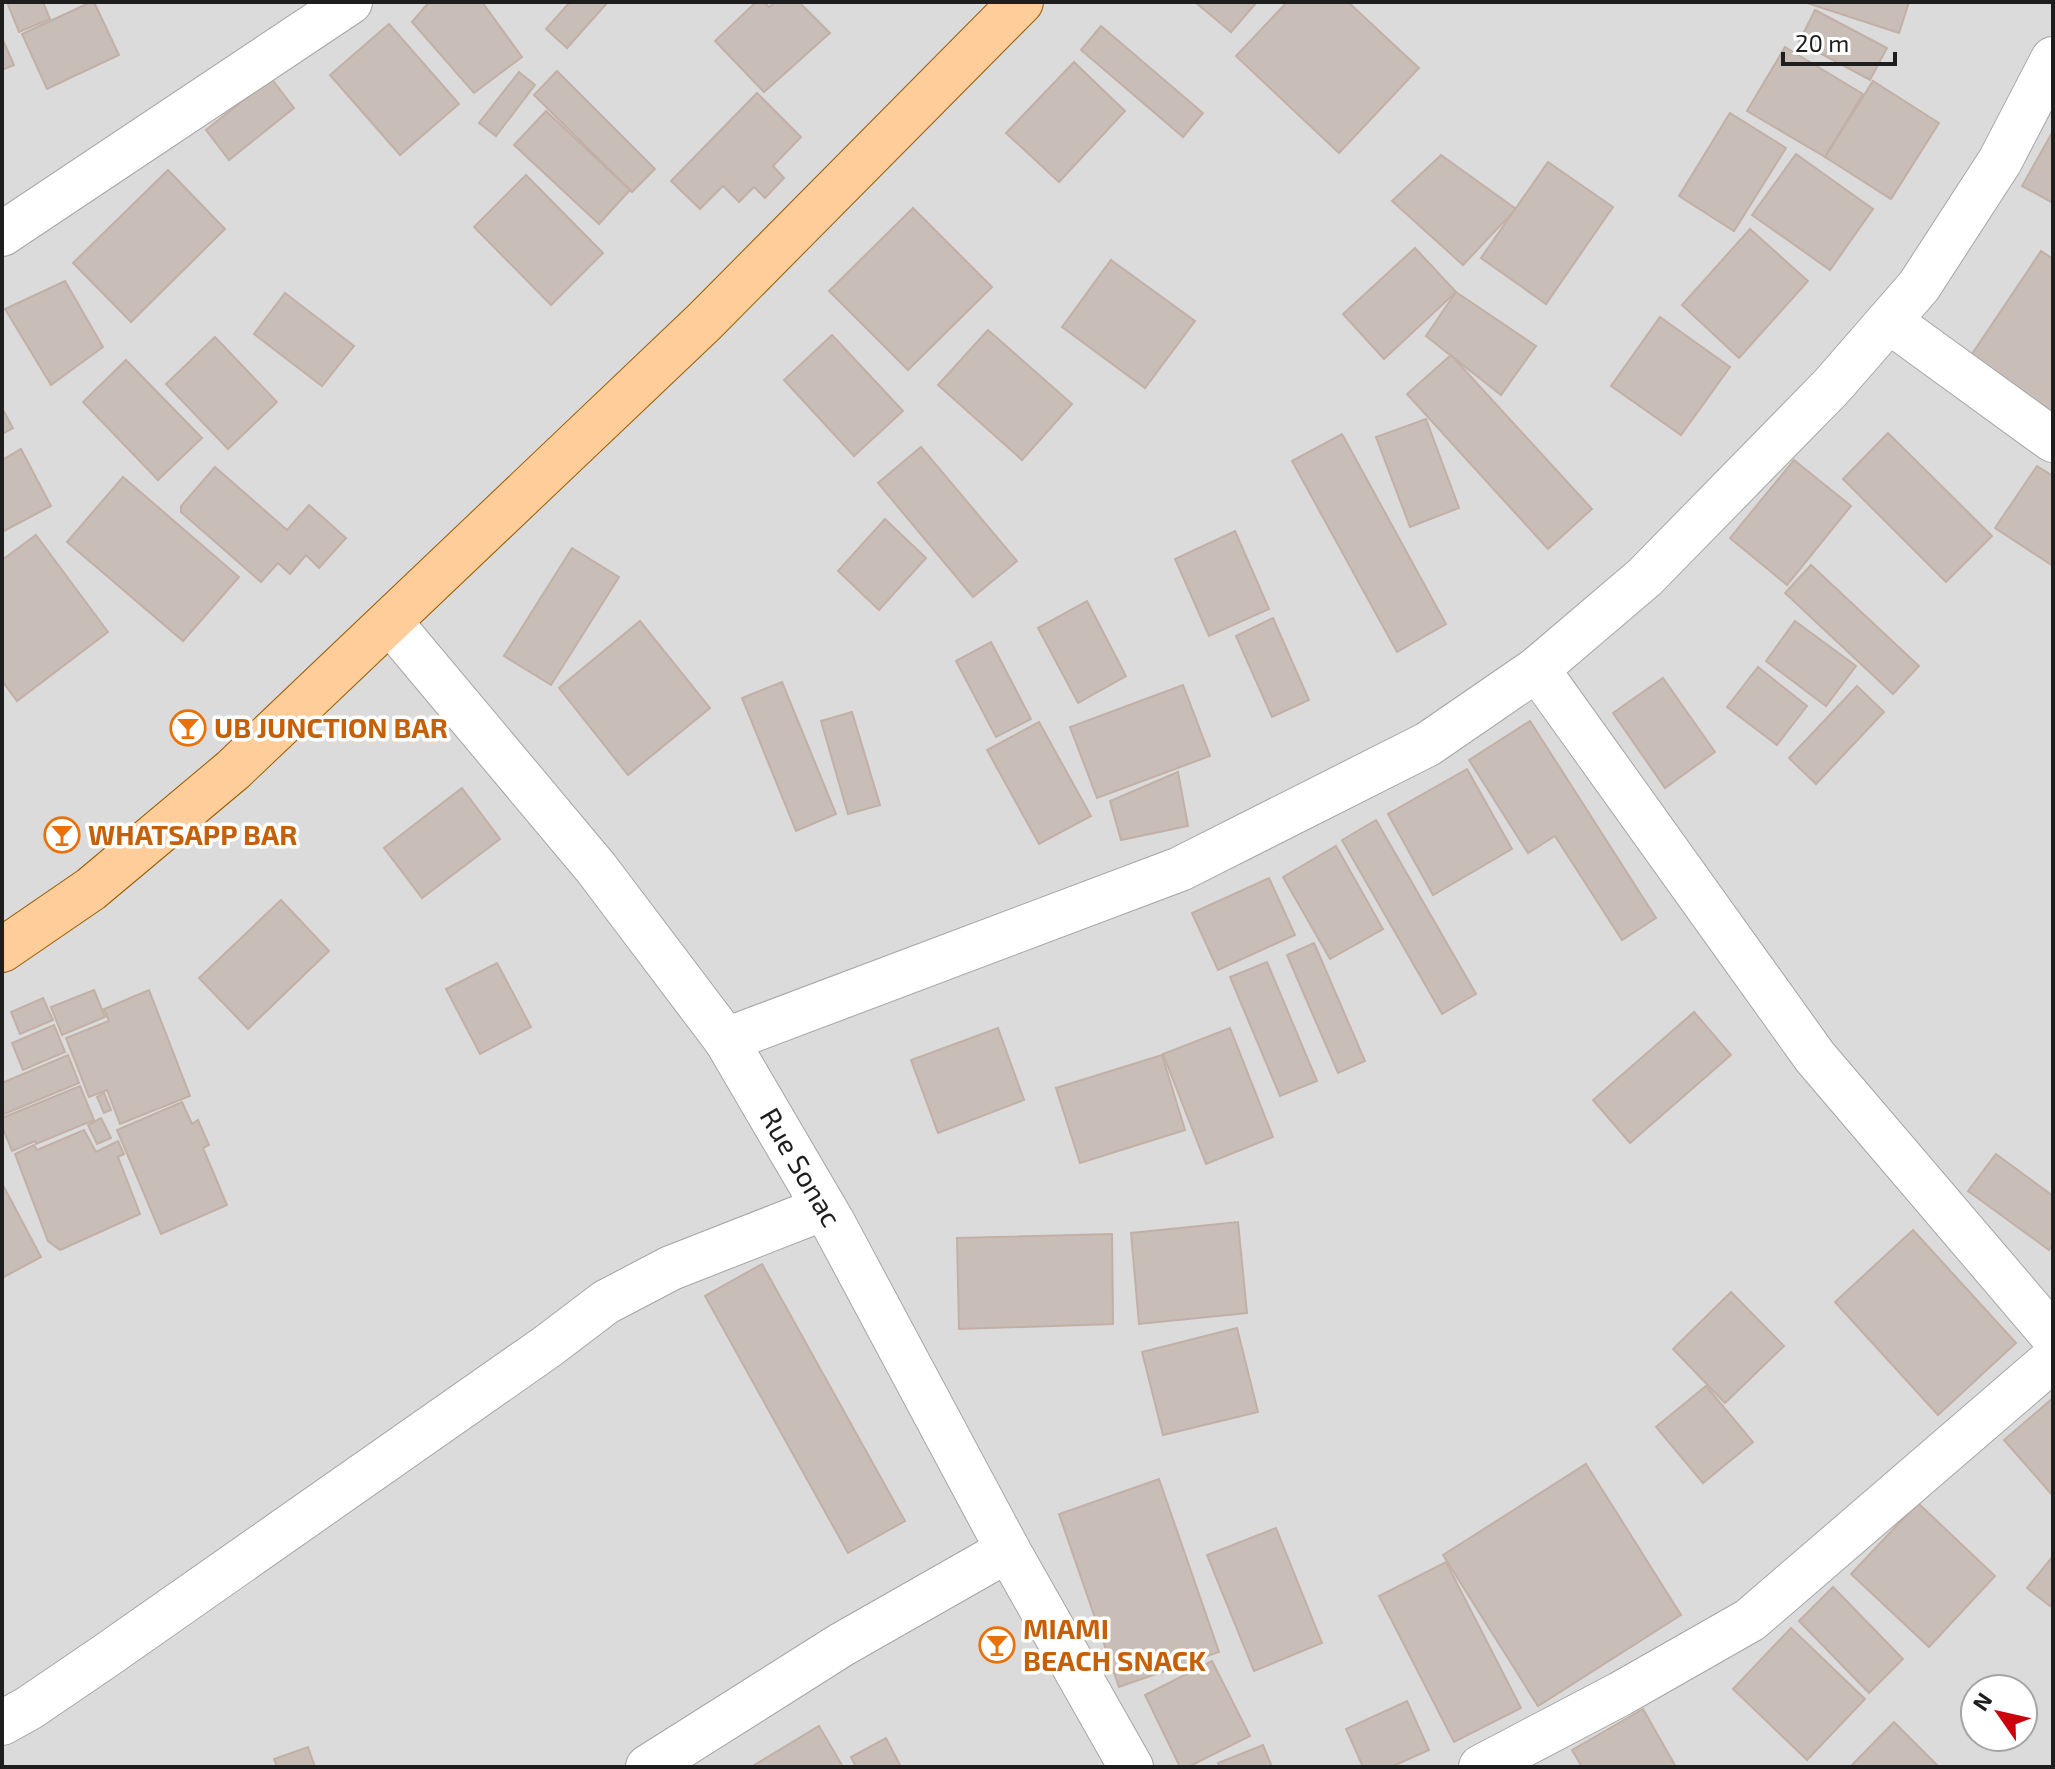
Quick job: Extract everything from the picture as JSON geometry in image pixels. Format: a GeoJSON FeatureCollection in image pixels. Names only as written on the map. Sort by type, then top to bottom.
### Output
{"type":"FeatureCollection","features":[{"type":"Feature","properties":{"kind":"main road"},"geometry":{"type":"LineString","coordinates":[[2,950],[91,889],[221,780],[705,321],[1014,4]]}},
{"type":"Feature","properties":{"kind":"street"},"geometry":{"type":"LineString","coordinates":[[2,234],[350,2]]}},
{"type":"Feature","properties":{"kind":"street"},"geometry":{"type":"LineString","coordinates":[[726,1040],[1180,869],[1428,744],[1537,669],[1645,577],[1832,386],[1919,286],[2000,161],[2053,59]]}},
{"type":"Feature","properties":{"kind":"street"},"geometry":{"type":"LineString","coordinates":[[1889,321],[2053,440]]}},
{"type":"Feature","properties":{"kind":"street","name":"Rue Sonac"},"geometry":{"type":"LineString","coordinates":[[390,622],[596,868],[726,1040],[824,1208],[1008,1550],[1131,1767]]}},
{"type":"Feature","properties":{"kind":"street"},"geometry":{"type":"LineString","coordinates":[[1537,669],[1815,1057],[2053,1336]]}},
{"type":"Feature","properties":{"kind":"street"},"geometry":{"type":"LineString","coordinates":[[2,1723],[104,1657],[548,1346],[606,1302],[671,1268],[824,1208]]}},
{"type":"Feature","properties":{"kind":"street"},"geometry":{"type":"LineString","coordinates":[[1481,1767],[1620,1694],[1750,1620],[2053,1359]]}},
{"type":"Feature","properties":{"kind":"street"},"geometry":{"type":"LineString","coordinates":[[648,1767],[841,1645],[1008,1550]]}},
{"type":"Feature","properties":{"kind":"shaded area"},"geometry":{"type":"Polygon","coordinates":[[[2,2],[2053,2],[2053,1767],[2,1767],[2,2]]]}},
{"type":"Feature","properties":{"kind":"building"},"geometry":{"type":"Polygon","coordinates":[[[7,2],[43,2],[50,19],[19,32],[7,2]]]}},
{"type":"Feature","properties":{"kind":"building"},"geometry":{"type":"Polygon","coordinates":[[[94,2],[119,55],[47,89],[22,34],[94,2]]]}},
{"type":"Feature","properties":{"kind":"building"},"geometry":{"type":"Polygon","coordinates":[[[429,2],[482,2],[522,57],[474,93],[412,22],[429,2]]]}},
{"type":"Feature","properties":{"kind":"building"},"geometry":{"type":"Polygon","coordinates":[[[570,2],[608,2],[567,48],[546,29],[570,2]]]}},
{"type":"Feature","properties":{"kind":"building"},"geometry":{"type":"Polygon","coordinates":[[[756,2],[764,2],[769,7],[776,2],[799,2],[830,33],[764,92],[715,41],[756,2]]]}},
{"type":"Feature","properties":{"kind":"building"},"geometry":{"type":"Polygon","coordinates":[[[1195,2],[1257,2],[1231,32],[1195,2]]]}},
{"type":"Feature","properties":{"kind":"building"},"geometry":{"type":"Polygon","coordinates":[[[1287,2],[1348,2],[1419,68],[1339,153],[1236,56],[1287,2]]]}},
{"type":"Feature","properties":{"kind":"building"},"geometry":{"type":"Polygon","coordinates":[[[1804,2],[1909,2],[1899,33],[1804,2]]]}},
{"type":"Feature","properties":{"kind":"building"},"geometry":{"type":"Polygon","coordinates":[[[1815,10],[1887,48],[1870,80],[1799,42],[1815,10]]]}},
{"type":"Feature","properties":{"kind":"building"},"geometry":{"type":"Polygon","coordinates":[[[389,24],[459,104],[400,155],[330,75],[389,24]]]}},
{"type":"Feature","properties":{"kind":"building"},"geometry":{"type":"Polygon","coordinates":[[[1101,26],[1203,113],[1183,137],[1081,50],[1101,26]]]}},
{"type":"Feature","properties":{"kind":"building"},"geometry":{"type":"Polygon","coordinates":[[[2,38],[14,65],[2,70],[2,38]]]}},
{"type":"Feature","properties":{"kind":"building"},"geometry":{"type":"Polygon","coordinates":[[[1785,47],[1863,94],[1825,157],[1747,111],[1785,47]]]}},
{"type":"Feature","properties":{"kind":"building"},"geometry":{"type":"Polygon","coordinates":[[[1074,62],[1125,111],[1059,182],[1006,133],[1074,62]]]}},
{"type":"Feature","properties":{"kind":"building"},"geometry":{"type":"Polygon","coordinates":[[[557,71],[655,169],[632,192],[534,95],[557,71]]]}},
{"type":"Feature","properties":{"kind":"building"},"geometry":{"type":"Polygon","coordinates":[[[519,72],[535,85],[496,136],[479,123],[519,72]]]}},
{"type":"Feature","properties":{"kind":"building"},"geometry":{"type":"Polygon","coordinates":[[[271,78],[294,108],[229,160],[206,130],[271,78]]]}},
{"type":"Feature","properties":{"kind":"building"},"geometry":{"type":"Polygon","coordinates":[[[1873,81],[1939,123],[1891,199],[1825,157],[1873,81]]]}},
{"type":"Feature","properties":{"kind":"building"},"geometry":{"type":"Polygon","coordinates":[[[757,93],[801,137],[773,166],[784,178],[765,198],[754,187],[739,202],[723,186],[700,209],[671,181],[757,93]]]}},
{"type":"Feature","properties":{"kind":"building"},"geometry":{"type":"Polygon","coordinates":[[[546,111],[630,190],[599,224],[514,145],[546,111]]]}},
{"type":"Feature","properties":{"kind":"building"},"geometry":{"type":"Polygon","coordinates":[[[1730,113],[1786,148],[1734,231],[1679,196],[1730,113]]]}},
{"type":"Feature","properties":{"kind":"building"},"geometry":{"type":"Polygon","coordinates":[[[2053,131],[2053,203],[2022,186],[2053,131]]]}},
{"type":"Feature","properties":{"kind":"building"},"geometry":{"type":"Polygon","coordinates":[[[1796,154],[1873,209],[1830,270],[1752,215],[1796,154]]]}},
{"type":"Feature","properties":{"kind":"building"},"geometry":{"type":"Polygon","coordinates":[[[1441,155],[1516,209],[1463,265],[1392,201],[1441,155]]]}},
{"type":"Feature","properties":{"kind":"building"},"geometry":{"type":"Polygon","coordinates":[[[1548,162],[1613,207],[1546,304],[1481,258],[1548,162]]]}},
{"type":"Feature","properties":{"kind":"building"},"geometry":{"type":"Polygon","coordinates":[[[168,170],[225,229],[131,322],[73,263],[168,170]]]}},
{"type":"Feature","properties":{"kind":"building"},"geometry":{"type":"Polygon","coordinates":[[[526,175],[603,253],[551,305],[474,227],[526,175]]]}},
{"type":"Feature","properties":{"kind":"building"},"geometry":{"type":"Polygon","coordinates":[[[913,208],[992,287],[908,370],[829,291],[913,208]]]}},
{"type":"Feature","properties":{"kind":"building"},"geometry":{"type":"Polygon","coordinates":[[[1750,229],[1808,281],[1739,358],[1682,305],[1750,229]]]}},
{"type":"Feature","properties":{"kind":"building"},"geometry":{"type":"Polygon","coordinates":[[[1415,248],[1456,292],[1384,359],[1343,314],[1415,248]]]}},
{"type":"Feature","properties":{"kind":"building"},"geometry":{"type":"Polygon","coordinates":[[[2041,251],[2053,259],[2053,412],[1970,357],[2041,251]]]}},
{"type":"Feature","properties":{"kind":"building"},"geometry":{"type":"Polygon","coordinates":[[[1111,260],[1195,321],[1145,388],[1062,327],[1111,260]]]}},
{"type":"Feature","properties":{"kind":"building"},"geometry":{"type":"Polygon","coordinates":[[[65,281],[103,347],[51,385],[5,309],[65,281]]]}},
{"type":"Feature","properties":{"kind":"building"},"geometry":{"type":"Polygon","coordinates":[[[1456,292],[1536,346],[1501,395],[1426,336],[1456,292]]]}},
{"type":"Feature","properties":{"kind":"building"},"geometry":{"type":"Polygon","coordinates":[[[285,293],[354,346],[322,386],[254,334],[285,293]]]}},
{"type":"Feature","properties":{"kind":"building"},"geometry":{"type":"Polygon","coordinates":[[[1660,317],[1730,367],[1681,435],[1611,386],[1660,317]]]}},
{"type":"Feature","properties":{"kind":"building"},"geometry":{"type":"Polygon","coordinates":[[[988,330],[1072,404],[1022,460],[938,385],[988,330]]]}},
{"type":"Feature","properties":{"kind":"building"},"geometry":{"type":"Polygon","coordinates":[[[832,335],[903,411],[854,456],[784,380],[832,335]]]}},
{"type":"Feature","properties":{"kind":"building"},"geometry":{"type":"Polygon","coordinates":[[[215,337],[277,402],[228,449],[166,384],[215,337]]]}},
{"type":"Feature","properties":{"kind":"building"},"geometry":{"type":"Polygon","coordinates":[[[1451,355],[1592,509],[1548,549],[1407,394],[1451,355]]]}},
{"type":"Feature","properties":{"kind":"building"},"geometry":{"type":"Polygon","coordinates":[[[126,360],[202,438],[158,480],[83,402],[126,360]]]}},
{"type":"Feature","properties":{"kind":"building"},"geometry":{"type":"Polygon","coordinates":[[[2,408],[13,428],[2,434],[2,408]]]}},
{"type":"Feature","properties":{"kind":"building"},"geometry":{"type":"Polygon","coordinates":[[[1426,419],[1459,508],[1410,527],[1376,437],[1426,419]]]}},
{"type":"Feature","properties":{"kind":"building"},"geometry":{"type":"Polygon","coordinates":[[[1888,433],[1992,536],[1946,582],[1843,479],[1888,433]]]}},
{"type":"Feature","properties":{"kind":"building"},"geometry":{"type":"Polygon","coordinates":[[[1342,434],[1446,624],[1397,652],[1292,461],[1342,434]]]}},
{"type":"Feature","properties":{"kind":"building"},"geometry":{"type":"Polygon","coordinates":[[[921,447],[1017,561],[973,597],[878,483],[921,447]]]}},
{"type":"Feature","properties":{"kind":"building"},"geometry":{"type":"Polygon","coordinates":[[[21,449],[51,506],[2,532],[2,460],[21,449]]]}},
{"type":"Feature","properties":{"kind":"building"},"geometry":{"type":"Polygon","coordinates":[[[1794,460],[1851,506],[1787,585],[1730,538],[1794,460]]]}},
{"type":"Feature","properties":{"kind":"building"},"geometry":{"type":"Polygon","coordinates":[[[2037,466],[2053,476],[2053,566],[1995,528],[2037,466]]]}},
{"type":"Feature","properties":{"kind":"building"},"geometry":{"type":"Polygon","coordinates":[[[215,467],[287,530],[309,505],[346,538],[319,568],[306,555],[290,574],[278,563],[261,582],[181,512],[181,506],[215,467]]]}},
{"type":"Feature","properties":{"kind":"building"},"geometry":{"type":"Polygon","coordinates":[[[123,477],[239,577],[183,641],[67,542],[123,477]]]}},
{"type":"Feature","properties":{"kind":"building"},"geometry":{"type":"Polygon","coordinates":[[[885,519],[926,558],[879,610],[838,571],[885,519]]]}},
{"type":"Feature","properties":{"kind":"building"},"geometry":{"type":"Polygon","coordinates":[[[1235,531],[1269,609],[1209,636],[1175,559],[1235,531]]]}},
{"type":"Feature","properties":{"kind":"building"},"geometry":{"type":"Polygon","coordinates":[[[36,535],[108,632],[17,701],[2,681],[2,560],[36,535]]]}},
{"type":"Feature","properties":{"kind":"building"},"geometry":{"type":"Polygon","coordinates":[[[572,548],[619,577],[551,685],[504,656],[572,548]]]}},
{"type":"Feature","properties":{"kind":"building"},"geometry":{"type":"Polygon","coordinates":[[[1811,565],[1919,666],[1893,694],[1785,593],[1811,565]]]}},
{"type":"Feature","properties":{"kind":"building"},"geometry":{"type":"Polygon","coordinates":[[[1087,601],[1126,676],[1078,703],[1038,628],[1087,601]]]}},
{"type":"Feature","properties":{"kind":"building"},"geometry":{"type":"Polygon","coordinates":[[[1273,618],[1309,700],[1272,717],[1236,636],[1273,618]]]}},
{"type":"Feature","properties":{"kind":"building"},"geometry":{"type":"Polygon","coordinates":[[[640,621],[710,708],[628,775],[559,688],[640,621]]]}},
{"type":"Feature","properties":{"kind":"building"},"geometry":{"type":"Polygon","coordinates":[[[1795,621],[1856,666],[1826,706],[1766,661],[1795,621]]]}},
{"type":"Feature","properties":{"kind":"building"},"geometry":{"type":"Polygon","coordinates":[[[991,642],[1031,719],[996,737],[956,661],[991,642]]]}},
{"type":"Feature","properties":{"kind":"building"},"geometry":{"type":"Polygon","coordinates":[[[1758,667],[1807,706],[1777,745],[1727,707],[1758,667]]]}},
{"type":"Feature","properties":{"kind":"building"},"geometry":{"type":"Polygon","coordinates":[[[1663,678],[1715,752],[1665,788],[1613,713],[1663,678]]]}},
{"type":"Feature","properties":{"kind":"building"},"geometry":{"type":"Polygon","coordinates":[[[782,682],[836,814],[796,831],[742,698],[782,682]]]}},
{"type":"Feature","properties":{"kind":"building"},"geometry":{"type":"Polygon","coordinates":[[[1183,685],[1210,756],[1097,798],[1070,727],[1183,685]]]}},
{"type":"Feature","properties":{"kind":"building"},"geometry":{"type":"Polygon","coordinates":[[[1857,686],[1884,712],[1816,784],[1789,758],[1857,686]]]}},
{"type":"Feature","properties":{"kind":"building"},"geometry":{"type":"Polygon","coordinates":[[[852,712],[880,805],[848,814],[821,721],[852,712]]]}},
{"type":"Feature","properties":{"kind":"building"},"geometry":{"type":"Polygon","coordinates":[[[1530,721],[1656,918],[1622,940],[1555,836],[1528,853],[1469,760],[1530,721]]]}},
{"type":"Feature","properties":{"kind":"building"},"geometry":{"type":"Polygon","coordinates":[[[1039,722],[1091,816],[1039,844],[987,750],[1039,722]]]}},
{"type":"Feature","properties":{"kind":"building"},"geometry":{"type":"Polygon","coordinates":[[[1467,769],[1512,849],[1433,895],[1388,814],[1467,769]]]}},
{"type":"Feature","properties":{"kind":"building"},"geometry":{"type":"Polygon","coordinates":[[[1178,772],[1188,826],[1121,840],[1110,801],[1178,772]]]}},
{"type":"Feature","properties":{"kind":"building"},"geometry":{"type":"Polygon","coordinates":[[[462,788],[500,839],[422,898],[384,848],[462,788]]]}},
{"type":"Feature","properties":{"kind":"building"},"geometry":{"type":"Polygon","coordinates":[[[1376,820],[1476,994],[1442,1014],[1342,840],[1376,820]]]}},
{"type":"Feature","properties":{"kind":"building"},"geometry":{"type":"Polygon","coordinates":[[[1336,846],[1383,929],[1330,959],[1283,877],[1336,846]]]}},
{"type":"Feature","properties":{"kind":"building"},"geometry":{"type":"Polygon","coordinates":[[[1269,878],[1295,935],[1218,970],[1192,913],[1269,878]]]}},
{"type":"Feature","properties":{"kind":"building"},"geometry":{"type":"Polygon","coordinates":[[[281,900],[329,951],[248,1029],[199,978],[281,900]]]}},
{"type":"Feature","properties":{"kind":"building"},"geometry":{"type":"Polygon","coordinates":[[[1314,943],[1365,1061],[1338,1073],[1287,955],[1314,943]]]}},
{"type":"Feature","properties":{"kind":"building"},"geometry":{"type":"Polygon","coordinates":[[[1267,962],[1317,1081],[1280,1096],[1230,977],[1267,962]]]}},
{"type":"Feature","properties":{"kind":"building"},"geometry":{"type":"Polygon","coordinates":[[[497,963],[531,1027],[480,1054],[446,989],[497,963]]]}},
{"type":"Feature","properties":{"kind":"building"},"geometry":{"type":"Polygon","coordinates":[[[94,990],[105,1017],[62,1035],[51,1007],[94,990]]]}},
{"type":"Feature","properties":{"kind":"building"},"geometry":{"type":"Polygon","coordinates":[[[149,990],[190,1096],[120,1124],[107,1090],[89,1097],[66,1038],[109,1021],[104,1009],[149,990]]]}},
{"type":"Feature","properties":{"kind":"building"},"geometry":{"type":"Polygon","coordinates":[[[43,998],[53,1020],[20,1034],[11,1012],[43,998]]]}},
{"type":"Feature","properties":{"kind":"building"},"geometry":{"type":"Polygon","coordinates":[[[1694,1012],[1731,1055],[1630,1143],[1593,1100],[1694,1012]]]}},
{"type":"Feature","properties":{"kind":"building"},"geometry":{"type":"Polygon","coordinates":[[[54,1025],[65,1052],[23,1070],[12,1043],[54,1025]]]}},
{"type":"Feature","properties":{"kind":"building"},"geometry":{"type":"Polygon","coordinates":[[[998,1028],[1024,1100],[938,1133],[911,1060],[998,1028]]]}},
{"type":"Feature","properties":{"kind":"building"},"geometry":{"type":"Polygon","coordinates":[[[1230,1028],[1273,1137],[1206,1164],[1163,1054],[1230,1028]]]}},
{"type":"Feature","properties":{"kind":"building"},"geometry":{"type":"Polygon","coordinates":[[[68,1055],[79,1083],[2,1115],[2,1083],[68,1055]]]}},
{"type":"Feature","properties":{"kind":"building"},"geometry":{"type":"Polygon","coordinates":[[[1162,1055],[1185,1130],[1080,1163],[1056,1088],[1162,1055]]]}},
{"type":"Feature","properties":{"kind":"building"},"geometry":{"type":"Polygon","coordinates":[[[80,1086],[94,1120],[12,1151],[2,1118],[80,1086]]]}},
{"type":"Feature","properties":{"kind":"building"},"geometry":{"type":"Polygon","coordinates":[[[104,1093],[111,1110],[104,1113],[97,1097],[104,1093]]]}},
{"type":"Feature","properties":{"kind":"building"},"geometry":{"type":"Polygon","coordinates":[[[182,1102],[192,1124],[198,1120],[209,1145],[203,1148],[227,1205],[161,1234],[117,1130],[182,1102]]]}},
{"type":"Feature","properties":{"kind":"building"},"geometry":{"type":"Polygon","coordinates":[[[101,1118],[111,1138],[97,1144],[88,1125],[101,1118]]]}},
{"type":"Feature","properties":{"kind":"building"},"geometry":{"type":"Polygon","coordinates":[[[84,1130],[96,1152],[118,1141],[124,1154],[118,1157],[140,1214],[60,1250],[48,1241],[15,1154],[34,1145],[37,1150],[84,1130]]]}},
{"type":"Feature","properties":{"kind":"building"},"geometry":{"type":"Polygon","coordinates":[[[1996,1154],[2053,1196],[2053,1244],[2049,1250],[1968,1191],[1996,1154]]]}},
{"type":"Feature","properties":{"kind":"building"},"geometry":{"type":"Polygon","coordinates":[[[4,1187],[41,1257],[2,1278],[2,1189],[4,1187]]]}},
{"type":"Feature","properties":{"kind":"building"},"geometry":{"type":"Polygon","coordinates":[[[1238,1222],[1247,1313],[1139,1324],[1131,1233],[1238,1222]]]}},
{"type":"Feature","properties":{"kind":"building"},"geometry":{"type":"Polygon","coordinates":[[[1913,1230],[2016,1343],[1938,1415],[1835,1302],[1913,1230]]]}},
{"type":"Feature","properties":{"kind":"building"},"geometry":{"type":"Polygon","coordinates":[[[1112,1234],[1113,1324],[959,1329],[957,1238],[1112,1234]]]}},
{"type":"Feature","properties":{"kind":"building"},"geometry":{"type":"Polygon","coordinates":[[[762,1264],[905,1521],[848,1553],[705,1296],[762,1264]]]}},
{"type":"Feature","properties":{"kind":"building"},"geometry":{"type":"Polygon","coordinates":[[[1731,1292],[1784,1346],[1725,1403],[1673,1349],[1731,1292]]]}},
{"type":"Feature","properties":{"kind":"building"},"geometry":{"type":"Polygon","coordinates":[[[1237,1328],[1258,1412],[1163,1435],[1142,1352],[1237,1328]]]}},
{"type":"Feature","properties":{"kind":"building"},"geometry":{"type":"Polygon","coordinates":[[[1706,1386],[1753,1442],[1703,1483],[1656,1427],[1706,1386]]]}},
{"type":"Feature","properties":{"kind":"building"},"geometry":{"type":"Polygon","coordinates":[[[2053,1398],[2053,1496],[2004,1440],[2053,1398]]]}},
{"type":"Feature","properties":{"kind":"building"},"geometry":{"type":"Polygon","coordinates":[[[1586,1464],[1681,1615],[1538,1706],[1443,1555],[1586,1464]]]}},
{"type":"Feature","properties":{"kind":"building"},"geometry":{"type":"Polygon","coordinates":[[[1159,1479],[1219,1652],[1119,1687],[1059,1514],[1159,1479]]]}},
{"type":"Feature","properties":{"kind":"building"},"geometry":{"type":"Polygon","coordinates":[[[1918,1503],[1995,1576],[1929,1647],[1851,1574],[1918,1503]]]}},
{"type":"Feature","properties":{"kind":"building"},"geometry":{"type":"Polygon","coordinates":[[[1276,1528],[1322,1643],[1254,1671],[1207,1555],[1276,1528]]]}},
{"type":"Feature","properties":{"kind":"building"},"geometry":{"type":"Polygon","coordinates":[[[2053,1556],[2053,1602],[2050,1606],[2027,1588],[2053,1556]]]}},
{"type":"Feature","properties":{"kind":"building"},"geometry":{"type":"Polygon","coordinates":[[[1446,1562],[1521,1708],[1454,1742],[1379,1596],[1446,1562]]]}},
{"type":"Feature","properties":{"kind":"building"},"geometry":{"type":"Polygon","coordinates":[[[1833,1587],[1903,1659],[1869,1693],[1799,1621],[1833,1587]]]}},
{"type":"Feature","properties":{"kind":"building"},"geometry":{"type":"Polygon","coordinates":[[[1791,1628],[1865,1699],[1807,1760],[1733,1689],[1791,1628]]]}},
{"type":"Feature","properties":{"kind":"building"},"geometry":{"type":"Polygon","coordinates":[[[1212,1661],[1250,1736],[1188,1767],[1180,1767],[1145,1695],[1212,1661]]]}},
{"type":"Feature","properties":{"kind":"building"},"geometry":{"type":"Polygon","coordinates":[[[1407,1701],[1429,1750],[1391,1767],[1363,1767],[1346,1729],[1407,1701]]]}},
{"type":"Feature","properties":{"kind":"building"},"geometry":{"type":"Polygon","coordinates":[[[1643,1709],[1676,1767],[1582,1767],[1572,1750],[1643,1709]]]}},
{"type":"Feature","properties":{"kind":"building"},"geometry":{"type":"Polygon","coordinates":[[[1894,1722],[1939,1767],[1850,1767],[1894,1722]]]}},
{"type":"Feature","properties":{"kind":"building"},"geometry":{"type":"Polygon","coordinates":[[[819,1726],[843,1767],[751,1767],[819,1726]]]}},
{"type":"Feature","properties":{"kind":"building"},"geometry":{"type":"Polygon","coordinates":[[[886,1738],[901,1767],[856,1767],[851,1757],[886,1738]]]}},
{"type":"Feature","properties":{"kind":"building"},"geometry":{"type":"Polygon","coordinates":[[[1263,1745],[1272,1767],[1220,1767],[1218,1763],[1263,1745]]]}},
{"type":"Feature","properties":{"kind":"building"},"geometry":{"type":"Polygon","coordinates":[[[308,1747],[315,1767],[277,1767],[274,1759],[308,1747]]]}},
{"type":"Feature","properties":{"kind":"place","name":"UB JUNCTION BAR"},"geometry":{"type":"Point","coordinates":[188,728]}},
{"type":"Feature","properties":{"kind":"place","name":"WHATSAPP BAR"},"geometry":{"type":"Point","coordinates":[62,835]}},
{"type":"Feature","properties":{"kind":"place","name":"MIAMI BEACH SNACK"},"geometry":{"type":"Point","coordinates":[997,1645]}}]}
